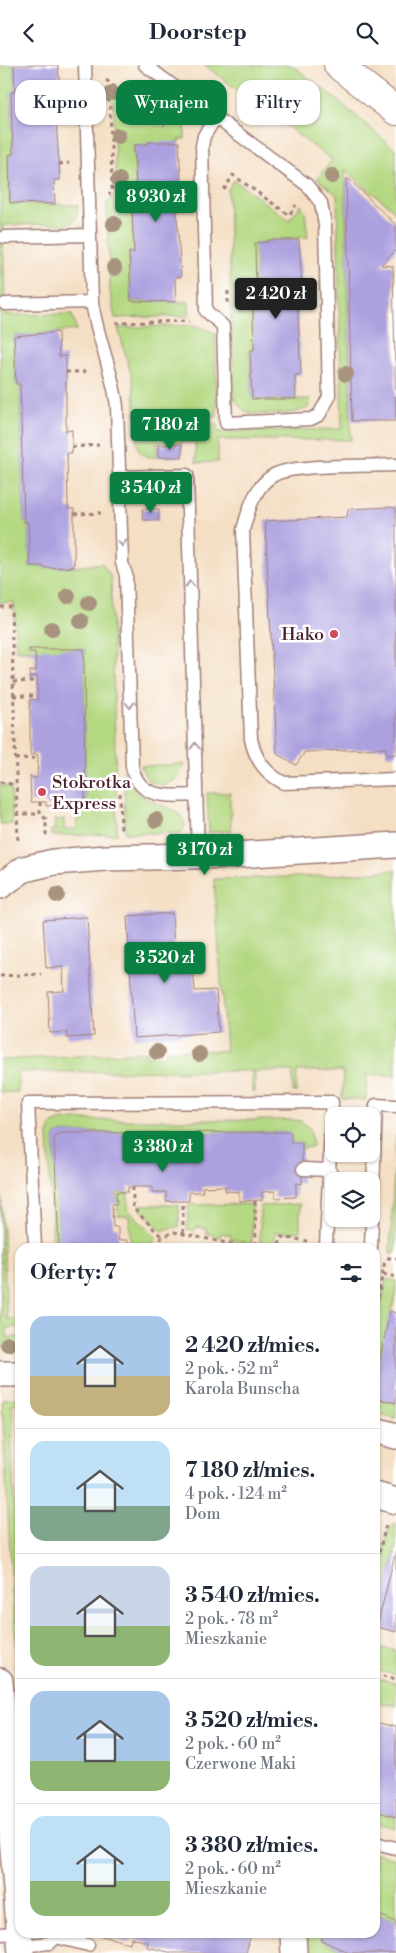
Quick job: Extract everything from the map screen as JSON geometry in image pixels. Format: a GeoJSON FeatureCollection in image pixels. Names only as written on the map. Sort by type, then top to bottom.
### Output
{"type":"FeatureCollection","features":[{"type":"Feature","properties":{"kind":"main road"},"geometry":{"type":"LineString","coordinates":[[338,65],[396,111]]}},
{"type":"Feature","properties":{"kind":"street"},"geometry":{"type":"LineString","coordinates":[[2,882],[24,869],[54,862],[115,857],[198,857],[396,845]]}},
{"type":"Feature","properties":{"kind":"street"},"geometry":{"type":"LineString","coordinates":[[0,1374],[15,1374]]}},
{"type":"Feature","properties":{"kind":"street"},"geometry":{"type":"LineString","coordinates":[[380,1432],[396,1435]]}},
{"type":"Feature","properties":{"kind":"street"},"geometry":{"type":"LineString","coordinates":[[0,1681],[9,1775],[7,1866],[15,1941]]}},
{"type":"Feature","properties":{"kind":"street"},"geometry":{"type":"LineString","coordinates":[[293,1938],[294,1953]]}},
{"type":"Feature","properties":{"kind":"lane"},"geometry":{"type":"LineString","coordinates":[[86,65],[92,302],[98,333],[114,383],[120,477],[122,563],[126,575],[133,772],[138,783],[152,794],[164,796],[196,795]]}},
{"type":"Feature","properties":{"kind":"lane"},"geometry":{"type":"LineString","coordinates":[[145,65],[165,80]]}},
{"type":"Feature","properties":{"kind":"lane"},"geometry":{"type":"LineString","coordinates":[[212,125],[202,145],[206,311],[223,326],[226,423],[301,421],[319,415],[329,397],[323,208],[319,198],[307,185],[225,125]]}},
{"type":"Feature","properties":{"kind":"lane"},"geometry":{"type":"LineString","coordinates":[[4,237],[90,235]]}},
{"type":"Feature","properties":{"kind":"lane"},"geometry":{"type":"LineString","coordinates":[[6,304],[92,302]]}},
{"type":"Feature","properties":{"kind":"lane"},"geometry":{"type":"LineString","coordinates":[[396,465],[297,469],[274,475],[258,491],[249,509],[243,530],[251,739],[258,760],[273,778],[284,783],[396,779]]}},
{"type":"Feature","properties":{"kind":"lane"},"geometry":{"type":"LineString","coordinates":[[120,477],[187,475],[198,857]]}},
{"type":"Feature","properties":{"kind":"lane"},"geometry":{"type":"LineString","coordinates":[[36,1243],[28,1103],[332,1103],[326,1243]]}},
{"type":"Feature","properties":{"kind":"lane"},"geometry":{"type":"LineString","coordinates":[[371,1243],[376,1105],[396,1106]]}},
{"type":"Feature","properties":{"kind":"lane"},"geometry":{"type":"LineString","coordinates":[[303,1169],[330,1170]]}},
{"type":"Feature","properties":{"kind":"lane"},"geometry":{"type":"LineString","coordinates":[[380,1844],[396,1848]]}},
{"type":"Feature","properties":{"kind":"lane"},"geometry":{"type":"LineString","coordinates":[[15,1941],[50,1943],[54,1938]]}},
{"type":"Feature","properties":{"kind":"lane"},"geometry":{"type":"LineString","coordinates":[[66,1938],[88,1945]]}},
{"type":"Feature","properties":{"kind":"path"},"geometry":{"type":"LineString","coordinates":[[106,80],[116,88]]}},
{"type":"Feature","properties":{"kind":"path"},"geometry":{"type":"LineString","coordinates":[[106,98],[110,102],[112,191],[108,197]]}},
{"type":"Feature","properties":{"kind":"path"},"geometry":{"type":"LineString","coordinates":[[225,197],[224,187],[233,175],[289,215],[300,199]]}},
{"type":"Feature","properties":{"kind":"path"},"geometry":{"type":"LineString","coordinates":[[223,326],[229,319],[228,281]]}},
{"type":"Feature","properties":{"kind":"path"},"geometry":{"type":"LineString","coordinates":[[111,316],[114,328]]}},
{"type":"Feature","properties":{"kind":"path"},"geometry":{"type":"LineString","coordinates":[[113,323],[189,321]]}},
{"type":"Feature","properties":{"kind":"path"},"geometry":{"type":"LineString","coordinates":[[66,372],[95,371]]}},
{"type":"Feature","properties":{"kind":"path"},"geometry":{"type":"LineString","coordinates":[[133,414],[133,429]]}},
{"type":"Feature","properties":{"kind":"path"},"geometry":{"type":"LineString","coordinates":[[133,421],[208,420]]}},
{"type":"Feature","properties":{"kind":"path"},"geometry":{"type":"LineString","coordinates":[[72,447],[103,445]]}},
{"type":"Feature","properties":{"kind":"path"},"geometry":{"type":"LineString","coordinates":[[74,514],[105,513]]}},
{"type":"Feature","properties":{"kind":"path"},"geometry":{"type":"LineString","coordinates":[[0,607],[11,607],[18,843]]}},
{"type":"Feature","properties":{"kind":"path"},"geometry":{"type":"LineString","coordinates":[[13,682],[35,681]]}},
{"type":"Feature","properties":{"kind":"path"},"geometry":{"type":"LineString","coordinates":[[13,696],[37,696]]}},
{"type":"Feature","properties":{"kind":"path"},"geometry":{"type":"LineString","coordinates":[[15,759],[38,758]]}},
{"type":"Feature","properties":{"kind":"path"},"geometry":{"type":"LineString","coordinates":[[0,782],[16,785]]}},
{"type":"Feature","properties":{"kind":"path"},"geometry":{"type":"LineString","coordinates":[[40,802],[40,814]]}},
{"type":"Feature","properties":{"kind":"path"},"geometry":{"type":"LineString","coordinates":[[16,814],[40,814],[46,819],[46,841]]}},
{"type":"Feature","properties":{"kind":"path"},"geometry":{"type":"LineString","coordinates":[[0,976],[41,975]]}},
{"type":"Feature","properties":{"kind":"path"},"geometry":{"type":"LineString","coordinates":[[133,1187],[133,1208],[162,1237]]}},
{"type":"Feature","properties":{"kind":"path"},"geometry":{"type":"LineString","coordinates":[[183,1201],[183,1233]]}},
{"type":"Feature","properties":{"kind":"path"},"geometry":{"type":"LineString","coordinates":[[255,1201],[256,1243]]}},
{"type":"Feature","properties":{"kind":"path"},"geometry":{"type":"LineString","coordinates":[[159,1243],[162,1237],[170,1232],[228,1243]]}},
{"type":"Feature","properties":{"kind":"path"},"geometry":{"type":"LineString","coordinates":[[280,1243],[281,1237],[296,1239]]}},
{"type":"Feature","properties":{"kind":"path"},"geometry":{"type":"LineString","coordinates":[[385,1258],[396,1258]]}},
{"type":"Feature","properties":{"kind":"path"},"geometry":{"type":"LineString","coordinates":[[383,1274],[396,1277]]}},
{"type":"Feature","properties":{"kind":"path"},"geometry":{"type":"LineString","coordinates":[[380,1546],[384,1529],[383,1503]]}},
{"type":"Feature","properties":{"kind":"path"},"geometry":{"type":"LineString","coordinates":[[380,1675],[396,1679]]}},
{"type":"Feature","properties":{"kind":"green space"},"geometry":{"type":"Polygon","coordinates":[[[0,65],[14,65],[15,92],[11,93],[13,154],[9,155],[10,203],[78,205],[75,219],[68,224],[3,225],[5,315],[72,314],[77,330],[14,336],[16,384],[20,384],[24,522],[28,522],[30,566],[44,566],[44,568],[74,567],[102,563],[111,577],[117,834],[51,836],[51,830],[55,830],[54,820],[64,819],[64,830],[76,829],[77,819],[82,819],[83,810],[85,810],[84,649],[16,650],[14,602],[0,603],[0,65]]]}},
{"type":"Feature","properties":{"kind":"green space"},"geometry":{"type":"Polygon","coordinates":[[[204,65],[292,65],[311,80],[237,80],[237,89],[227,82],[227,80],[224,80],[204,65]]]}},
{"type":"Feature","properties":{"kind":"green space"},"geometry":{"type":"Polygon","coordinates":[[[106,87],[111,87],[116,91],[116,125],[160,125],[164,128],[166,125],[185,125],[185,139],[179,139],[179,142],[134,145],[136,190],[131,190],[134,253],[129,253],[131,301],[189,302],[189,316],[115,318],[110,292],[107,204],[116,192],[113,102],[106,96],[106,87]]]}},
{"type":"Feature","properties":{"kind":"green space"},"geometry":{"type":"Polygon","coordinates":[[[320,87],[396,150],[396,212],[345,170],[351,440],[218,440],[218,462],[196,463],[195,442],[157,443],[157,457],[148,457],[140,452],[137,444],[137,425],[217,424],[218,432],[342,429],[337,195],[317,179],[332,160],[285,125],[320,125],[320,87]]]}},
{"type":"Feature","properties":{"kind":"green space"},"geometry":{"type":"Polygon","coordinates":[[[234,180],[289,220],[301,205],[305,212],[308,237],[255,243],[256,287],[252,288],[254,350],[250,351],[252,398],[265,398],[266,400],[311,399],[308,408],[296,412],[277,414],[251,413],[242,408],[233,396],[228,189],[234,180]]]}},
{"type":"Feature","properties":{"kind":"green space"},"geometry":{"type":"Polygon","coordinates":[[[195,325],[215,333],[217,417],[136,416],[133,381],[118,328],[195,325]]]}},
{"type":"Feature","properties":{"kind":"green space"},"geometry":{"type":"Polygon","coordinates":[[[184,764],[177,779],[163,786],[148,780],[140,766],[184,764]]]}},
{"type":"Feature","properties":{"kind":"green space"},"geometry":{"type":"Polygon","coordinates":[[[124,770],[130,784],[138,793],[181,816],[186,825],[181,833],[125,833],[124,770]]]}},
{"type":"Feature","properties":{"kind":"green space"},"geometry":{"type":"Polygon","coordinates":[[[0,785],[11,787],[12,824],[0,824],[0,785]]]}},
{"type":"Feature","properties":{"kind":"green space"},"geometry":{"type":"Polygon","coordinates":[[[207,793],[230,793],[231,831],[209,832],[207,793]]]}},
{"type":"Feature","properties":{"kind":"green space"},"geometry":{"type":"Polygon","coordinates":[[[396,870],[396,1075],[367,1075],[366,1100],[342,1099],[343,1071],[297,1071],[296,1092],[293,1092],[293,1071],[255,1071],[255,1092],[252,1092],[252,1071],[18,1072],[18,1092],[0,1093],[0,1060],[146,1052],[146,1056],[166,1055],[166,1050],[226,1051],[214,879],[323,876],[396,870]]]}},
{"type":"Feature","properties":{"kind":"green space"},"geometry":{"type":"Polygon","coordinates":[[[62,1120],[293,1120],[301,1121],[310,1128],[313,1146],[302,1149],[302,1143],[291,1143],[290,1132],[61,1133],[56,1135],[54,1139],[59,1243],[53,1243],[48,1134],[52,1124],[62,1120]]]}},
{"type":"Feature","properties":{"kind":"green space"},"geometry":{"type":"Polygon","coordinates":[[[396,1135],[396,1253],[390,1253],[396,1135]]]}},
{"type":"Feature","properties":{"kind":"green space"},"geometry":{"type":"Polygon","coordinates":[[[0,1169],[7,1319],[15,1319],[15,1327],[6,1328],[7,1337],[15,1337],[15,1347],[1,1347],[0,1169]]]}},
{"type":"Feature","properties":{"kind":"green space"},"geometry":{"type":"Polygon","coordinates":[[[117,1193],[128,1193],[128,1209],[156,1237],[154,1243],[131,1243],[129,1216],[118,1216],[117,1193]]]}},
{"type":"Feature","properties":{"kind":"green space"},"geometry":{"type":"Polygon","coordinates":[[[252,1204],[252,1243],[230,1239],[231,1235],[221,1233],[220,1237],[206,1233],[207,1229],[196,1227],[195,1231],[187,1229],[189,1205],[252,1204]]]}},
{"type":"Feature","properties":{"kind":"green space"},"geometry":{"type":"Polygon","coordinates":[[[300,1204],[300,1232],[276,1232],[274,1243],[260,1243],[260,1206],[300,1204]]]}},
{"type":"Feature","properties":{"kind":"green space"},"geometry":{"type":"Polygon","coordinates":[[[140,1205],[179,1205],[179,1227],[162,1231],[139,1207],[140,1205]]]}},
{"type":"Feature","properties":{"kind":"green space"},"geometry":{"type":"Polygon","coordinates":[[[386,1279],[396,1281],[396,1293],[380,1360],[380,1307],[386,1279]]]}},
{"type":"Feature","properties":{"kind":"green space"},"geometry":{"type":"Polygon","coordinates":[[[15,1398],[15,1404],[12,1404],[13,1432],[11,1435],[15,1523],[15,1628],[12,1594],[2,1399],[15,1398]]]}},
{"type":"Feature","properties":{"kind":"green space"},"geometry":{"type":"Polygon","coordinates":[[[380,1399],[396,1403],[396,1418],[380,1414],[380,1399]]]}},
{"type":"Feature","properties":{"kind":"green space"},"geometry":{"type":"Polygon","coordinates":[[[396,1522],[396,1547],[380,1613],[380,1565],[391,1526],[396,1522]]]}},
{"type":"Feature","properties":{"kind":"green space"},"geometry":{"type":"Polygon","coordinates":[[[380,1647],[396,1651],[396,1675],[380,1671],[380,1647]]]}},
{"type":"Feature","properties":{"kind":"green space"},"geometry":{"type":"Polygon","coordinates":[[[380,1679],[396,1683],[396,1706],[380,1702],[380,1679]]]}},
{"type":"Feature","properties":{"kind":"green space"},"geometry":{"type":"Polygon","coordinates":[[[380,1812],[396,1817],[396,1828],[380,1824],[380,1812]]]}},
{"type":"Feature","properties":{"kind":"green space"},"geometry":{"type":"Polygon","coordinates":[[[380,1854],[396,1858],[396,1922],[380,1915],[380,1854]]]}},
{"type":"Feature","properties":{"kind":"green space"},"geometry":{"type":"Polygon","coordinates":[[[307,1938],[322,1938],[321,1940],[349,1953],[313,1953],[308,1948],[307,1938]]]}},
{"type":"Feature","properties":{"kind":"building"},"geometry":{"type":"Polygon","coordinates":[[[14,65],[58,65],[59,80],[15,80],[15,92],[14,65]]]}},
{"type":"Feature","properties":{"kind":"building"},"geometry":{"type":"Polygon","coordinates":[[[11,92],[15,92],[15,125],[56,125],[60,180],[54,180],[55,204],[10,203],[9,155],[13,154],[11,92]]]}},
{"type":"Feature","properties":{"kind":"building"},"geometry":{"type":"Polygon","coordinates":[[[148,142],[179,142],[182,200],[176,200],[181,277],[175,277],[176,302],[131,301],[129,252],[134,253],[131,190],[136,190],[134,145],[148,144],[148,142]]]}},
{"type":"Feature","properties":{"kind":"building"},"geometry":{"type":"Polygon","coordinates":[[[346,179],[349,179],[396,225],[396,250],[381,265],[393,266],[396,421],[352,421],[346,179]]]}},
{"type":"Feature","properties":{"kind":"building"},"geometry":{"type":"Polygon","coordinates":[[[269,240],[299,240],[303,298],[297,298],[301,375],[295,375],[296,399],[252,399],[250,350],[254,350],[252,288],[256,287],[255,243],[268,242],[269,240]]]}},
{"type":"Feature","properties":{"kind":"building"},"geometry":{"type":"Polygon","coordinates":[[[58,332],[59,357],[66,356],[66,431],[72,430],[72,453],[67,453],[68,509],[74,509],[74,567],[44,568],[44,566],[30,566],[28,522],[24,522],[20,384],[16,384],[14,336],[58,332]]]}},
{"type":"Feature","properties":{"kind":"building"},"geometry":{"type":"Polygon","coordinates":[[[182,444],[182,457],[158,457],[158,445],[182,444]]]}},
{"type":"Feature","properties":{"kind":"building","name":"Hako"},"geometry":{"type":"Polygon","coordinates":[[[396,508],[396,754],[386,755],[386,748],[305,752],[296,765],[277,754],[265,521],[347,517],[348,509],[396,508]]]}},
{"type":"Feature","properties":{"kind":"building"},"geometry":{"type":"Polygon","coordinates":[[[142,509],[159,509],[159,520],[143,520],[142,509]]]}},
{"type":"Feature","properties":{"kind":"building"},"geometry":{"type":"Polygon","coordinates":[[[29,649],[84,649],[85,803],[76,801],[76,805],[46,806],[46,802],[31,802],[30,775],[32,778],[37,778],[38,758],[37,754],[30,755],[30,699],[37,700],[37,676],[32,676],[30,679],[30,671],[36,671],[35,652],[29,652],[29,649]]]}},
{"type":"Feature","properties":{"kind":"building"},"geometry":{"type":"Polygon","coordinates":[[[172,913],[175,966],[193,965],[195,991],[216,990],[219,1032],[134,1038],[127,916],[172,913]]]}},
{"type":"Feature","properties":{"kind":"building"},"geometry":{"type":"Polygon","coordinates":[[[87,917],[94,1036],[67,1038],[67,1032],[50,1033],[48,992],[64,991],[63,967],[46,968],[43,920],[87,917]]]}},
{"type":"Feature","properties":{"kind":"building"},"geometry":{"type":"Polygon","coordinates":[[[291,1132],[291,1143],[302,1143],[302,1184],[296,1183],[296,1197],[275,1198],[275,1191],[262,1192],[262,1200],[239,1201],[239,1192],[225,1191],[225,1186],[202,1187],[203,1192],[189,1192],[189,1201],[166,1201],[166,1192],[152,1192],[152,1187],[128,1187],[128,1192],[116,1192],[117,1204],[112,1204],[113,1227],[118,1227],[118,1240],[128,1240],[128,1243],[59,1243],[54,1139],[56,1135],[61,1133],[291,1132]]]}},
{"type":"Feature","properties":{"kind":"building"},"geometry":{"type":"Polygon","coordinates":[[[390,1311],[396,1313],[396,1403],[380,1399],[380,1358],[390,1311]]]}},
{"type":"Feature","properties":{"kind":"building"},"geometry":{"type":"Polygon","coordinates":[[[396,1550],[396,1632],[380,1628],[380,1615],[396,1550]]]}},
{"type":"Feature","properties":{"kind":"building"},"geometry":{"type":"Polygon","coordinates":[[[380,1723],[396,1727],[396,1817],[380,1812],[380,1723]]]}},
{"type":"Feature","properties":{"kind":"building"},"geometry":{"type":"Polygon","coordinates":[[[380,1915],[396,1922],[396,1953],[349,1953],[321,1940],[322,1938],[380,1938],[380,1915]]]}},
{"type":"Feature","properties":{"kind":"building"},"geometry":{"type":"Polygon","coordinates":[[[110,1938],[131,1938],[130,1943],[110,1938]]]}},
{"type":"Feature","properties":{"kind":"building"},"geometry":{"type":"Polygon","coordinates":[[[131,1938],[250,1938],[246,1953],[173,1953],[147,1947],[148,1942],[131,1938]]]}},
{"type":"Feature","properties":{"kind":"place","name":"Hako"},"geometry":{"type":"Point","coordinates":[334,634]}},
{"type":"Feature","properties":{"kind":"place","name":"Stokrotka Express"},"geometry":{"type":"Point","coordinates":[42,792]}}]}
